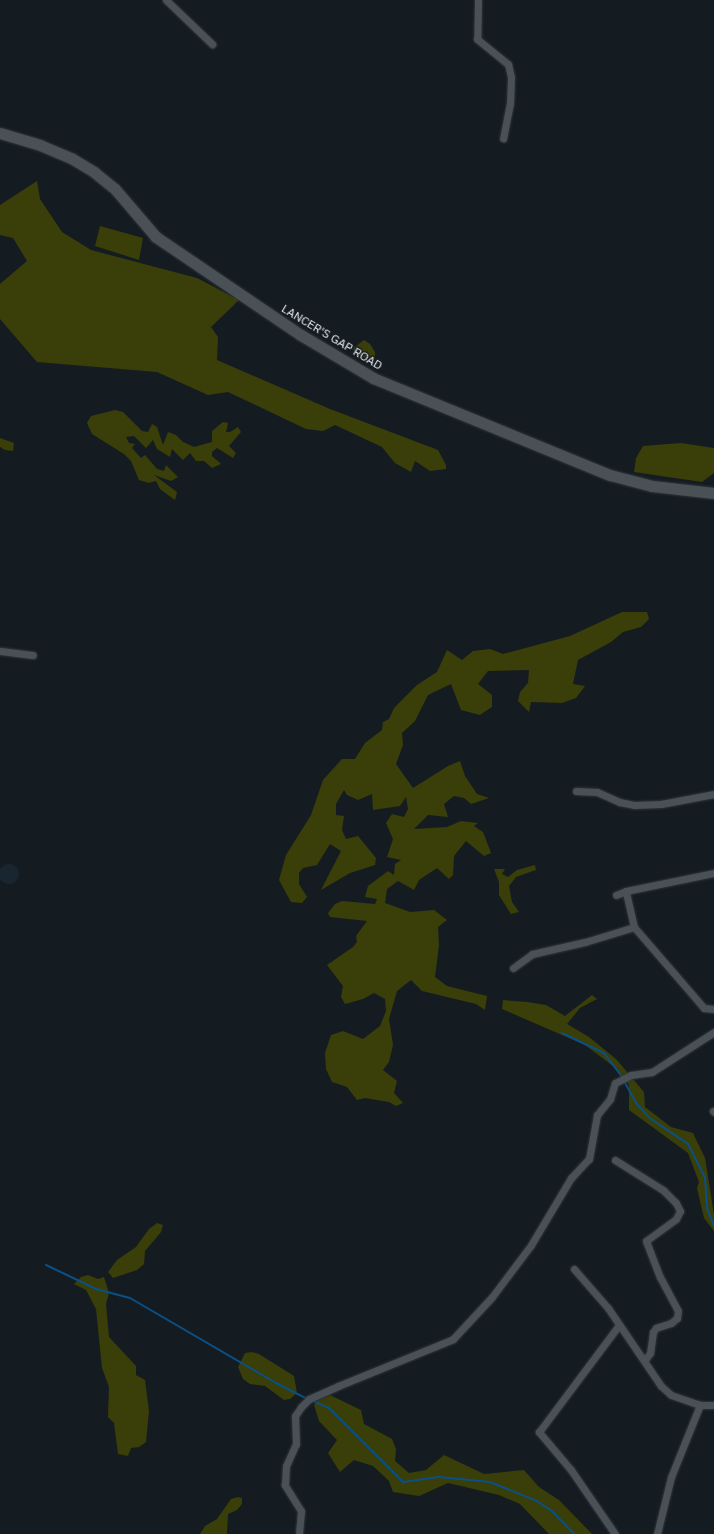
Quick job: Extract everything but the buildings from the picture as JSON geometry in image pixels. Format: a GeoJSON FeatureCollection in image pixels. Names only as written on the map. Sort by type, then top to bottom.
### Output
{"type":"FeatureCollection","features":[{"type":"Feature","properties":{"kind":"main road","name":"LANCER'S GAP ROAD"},"geometry":{"type":"LineString","coordinates":[[0,133],[40,145],[71,158],[94,172],[115,189],[156,236],[301,335],[373,378],[610,475],[652,486],[714,493]]}},
{"type":"Feature","properties":{"kind":"street"},"geometry":{"type":"LineString","coordinates":[[166,0],[212,44]]}},
{"type":"Feature","properties":{"kind":"street"},"geometry":{"type":"LineString","coordinates":[[478,0],[477,39],[508,64],[511,77],[510,103],[503,138]]}},
{"type":"Feature","properties":{"kind":"street"},"geometry":{"type":"LineString","coordinates":[[0,651],[33,655]]}},
{"type":"Feature","properties":{"kind":"street"},"geometry":{"type":"LineString","coordinates":[[576,791],[598,792],[619,802],[634,805],[661,804],[714,794]]}},
{"type":"Feature","properties":{"kind":"street"},"geometry":{"type":"LineString","coordinates":[[616,895],[626,891],[714,873]]}},
{"type":"Feature","properties":{"kind":"street"},"geometry":{"type":"LineString","coordinates":[[626,891],[634,927],[704,1008],[714,1009]]}},
{"type":"Feature","properties":{"kind":"street"},"geometry":{"type":"LineString","coordinates":[[513,968],[532,954],[585,942],[634,927]]}},
{"type":"Feature","properties":{"kind":"street"},"geometry":{"type":"LineString","coordinates":[[299,1534],[301,1511],[285,1485],[286,1466],[296,1444],[296,1416],[301,1407],[309,1399],[454,1340],[492,1297],[531,1245],[571,1178],[589,1160],[597,1115],[610,1099],[615,1083],[631,1075],[652,1072],[714,1032]]}},
{"type":"Feature","properties":{"kind":"street"},"geometry":{"type":"LineString","coordinates":[[615,1160],[663,1190],[676,1203],[680,1212],[676,1219],[646,1241],[660,1277],[678,1311],[677,1318],[671,1323],[656,1328],[653,1332],[650,1353],[645,1360]]}},
{"type":"Feature","properties":{"kind":"street"},"geometry":{"type":"LineString","coordinates":[[574,1270],[620,1325],[645,1360],[652,1375],[671,1395],[700,1405],[714,1405]]}},
{"type":"Feature","properties":{"kind":"street"},"geometry":{"type":"LineString","coordinates":[[615,1534],[571,1470],[539,1432],[620,1325]]}},
{"type":"Feature","properties":{"kind":"street"},"geometry":{"type":"LineString","coordinates":[[657,1534],[671,1477],[700,1405]]}},
{"type":"Feature","properties":{"kind":"shaded area"},"geometry":{"type":"Polygon","coordinates":[[[9,864],[16,867],[19,874],[16,881],[9,884],[2,881],[-1,874],[2,867],[9,864]]]}},
{"type":"Feature","properties":{"kind":"green space"},"geometry":{"type":"Polygon","coordinates":[[[37,181],[40,199],[62,232],[91,250],[197,278],[239,300],[211,327],[218,337],[217,360],[330,409],[438,450],[446,465],[446,469],[430,471],[415,461],[411,472],[395,463],[382,447],[335,425],[323,431],[306,429],[228,392],[208,395],[157,372],[37,362],[0,319],[0,284],[27,261],[13,238],[0,235],[0,205],[37,181]]]}},
{"type":"Feature","properties":{"kind":"green space"},"geometry":{"type":"Polygon","coordinates":[[[100,226],[143,238],[139,260],[95,246],[100,226]]]}},
{"type":"Feature","properties":{"kind":"green space"},"geometry":{"type":"Polygon","coordinates":[[[364,340],[370,344],[375,352],[375,360],[372,363],[352,349],[364,340]]]}},
{"type":"Feature","properties":{"kind":"green space"},"geometry":{"type":"Polygon","coordinates":[[[115,410],[123,412],[142,431],[148,432],[152,424],[157,427],[163,445],[168,432],[176,435],[183,442],[194,447],[212,442],[212,431],[223,422],[228,423],[226,432],[230,432],[238,427],[241,432],[229,446],[236,453],[233,458],[217,448],[212,452],[212,456],[221,464],[212,468],[204,461],[196,461],[190,453],[183,460],[172,449],[170,457],[157,449],[153,440],[146,448],[134,436],[126,437],[129,443],[135,444],[132,448],[141,458],[145,455],[157,469],[164,471],[166,465],[178,477],[171,481],[154,475],[177,492],[175,500],[160,489],[156,481],[149,483],[139,480],[131,461],[124,454],[92,434],[87,423],[91,416],[115,410]]]}},
{"type":"Feature","properties":{"kind":"green space"},"geometry":{"type":"Polygon","coordinates":[[[0,438],[14,443],[13,451],[5,450],[0,447],[0,438]]]}},
{"type":"Feature","properties":{"kind":"green space"},"geometry":{"type":"Polygon","coordinates":[[[681,443],[714,448],[714,473],[702,482],[634,472],[636,458],[643,446],[681,443]]]}},
{"type":"Feature","properties":{"kind":"green space"},"geometry":{"type":"Polygon","coordinates":[[[622,612],[647,612],[649,619],[641,627],[623,632],[611,642],[578,660],[573,684],[585,686],[576,698],[562,703],[531,702],[529,712],[518,701],[520,692],[528,683],[529,670],[488,671],[478,684],[492,695],[492,707],[480,715],[461,710],[451,684],[428,695],[415,721],[402,733],[403,745],[396,764],[413,788],[448,766],[460,761],[465,776],[477,794],[489,798],[471,804],[464,798],[454,796],[444,804],[448,817],[428,815],[414,829],[447,827],[461,821],[478,823],[474,826],[483,832],[491,853],[484,856],[466,841],[454,856],[453,875],[449,879],[437,868],[419,880],[414,890],[398,881],[387,889],[385,903],[410,912],[434,910],[447,920],[438,927],[439,945],[435,977],[447,986],[487,996],[485,1010],[476,1004],[422,991],[411,980],[397,991],[389,1019],[393,1045],[389,1062],[383,1070],[397,1081],[394,1093],[403,1103],[396,1106],[389,1102],[365,1098],[357,1100],[347,1087],[332,1082],[326,1069],[325,1053],[331,1035],[343,1031],[363,1039],[380,1026],[386,1011],[385,999],[374,993],[363,999],[345,1004],[341,997],[343,986],[327,965],[353,947],[357,942],[356,936],[367,921],[330,917],[328,913],[335,904],[342,901],[375,904],[377,899],[365,897],[368,886],[388,871],[394,875],[395,864],[401,860],[387,857],[393,839],[386,823],[392,814],[404,817],[408,809],[406,797],[400,806],[373,810],[372,794],[358,800],[347,795],[344,790],[336,804],[336,815],[344,816],[342,830],[346,839],[358,836],[376,858],[375,865],[350,873],[321,890],[341,851],[330,844],[317,865],[303,868],[299,873],[299,884],[307,897],[302,903],[291,902],[279,880],[286,855],[311,815],[323,780],[342,759],[355,759],[365,743],[382,730],[383,722],[389,719],[394,708],[417,685],[437,672],[447,650],[462,660],[473,651],[490,649],[503,654],[570,636],[622,612]]]}},
{"type":"Feature","properties":{"kind":"green space"},"geometry":{"type":"Polygon","coordinates":[[[535,865],[536,870],[516,877],[509,886],[512,902],[519,912],[511,914],[499,895],[499,882],[494,869],[505,869],[502,874],[508,877],[517,870],[535,865]]]}},
{"type":"Feature","properties":{"kind":"green space"},"geometry":{"type":"Polygon","coordinates":[[[592,995],[597,999],[580,1008],[567,1024],[589,1037],[616,1059],[644,1092],[645,1107],[671,1127],[693,1133],[705,1158],[714,1215],[714,1231],[704,1218],[697,1188],[699,1182],[688,1153],[629,1110],[629,1085],[617,1069],[585,1045],[502,1009],[503,1000],[527,1002],[546,1005],[565,1016],[592,995]]]}},
{"type":"Feature","properties":{"kind":"green space"},"geometry":{"type":"Polygon","coordinates":[[[157,1223],[163,1225],[161,1232],[145,1251],[144,1264],[137,1270],[113,1278],[108,1272],[117,1260],[136,1247],[149,1229],[157,1223]]]}},
{"type":"Feature","properties":{"kind":"green space"},"geometry":{"type":"Polygon","coordinates":[[[88,1275],[98,1279],[104,1277],[109,1293],[106,1304],[109,1337],[136,1366],[136,1375],[145,1380],[149,1411],[146,1442],[139,1447],[131,1448],[128,1456],[118,1454],[114,1423],[108,1417],[109,1387],[102,1368],[96,1309],[86,1290],[74,1284],[81,1277],[88,1275]]]}},
{"type":"Feature","properties":{"kind":"green space"},"geometry":{"type":"Polygon","coordinates":[[[252,1352],[259,1354],[294,1376],[297,1393],[290,1399],[284,1400],[265,1386],[250,1384],[243,1379],[238,1367],[245,1353],[252,1352]]]}},
{"type":"Feature","properties":{"kind":"green space"},"geometry":{"type":"Polygon","coordinates":[[[330,1395],[361,1410],[364,1424],[392,1439],[396,1449],[395,1461],[409,1473],[426,1470],[444,1455],[484,1474],[524,1470],[539,1487],[559,1500],[592,1534],[549,1534],[520,1504],[499,1495],[448,1483],[419,1496],[393,1492],[389,1481],[373,1466],[354,1460],[340,1472],[328,1453],[337,1440],[319,1421],[314,1405],[318,1400],[330,1395]]]}},
{"type":"Feature","properties":{"kind":"green space"},"geometry":{"type":"Polygon","coordinates":[[[238,1497],[242,1498],[242,1504],[237,1510],[228,1514],[227,1534],[200,1534],[205,1526],[217,1519],[231,1499],[238,1497]]]}},
{"type":"Feature","properties":{"kind":"waterway"},"geometry":{"type":"LineString","coordinates":[[562,1033],[604,1053],[622,1077]]}},
{"type":"Feature","properties":{"kind":"waterway"},"geometry":{"type":"LineString","coordinates":[[624,1081],[636,1103],[651,1119],[688,1144],[705,1178],[707,1208],[714,1226]]}},
{"type":"Feature","properties":{"kind":"waterway"},"geometry":{"type":"LineString","coordinates":[[46,1265],[96,1289],[130,1298],[276,1383],[307,1399]]}},
{"type":"Feature","properties":{"kind":"waterway"},"geometry":{"type":"LineString","coordinates":[[311,1400],[329,1408],[403,1482],[439,1477],[490,1482],[537,1501],[552,1511],[574,1534]]}}]}
